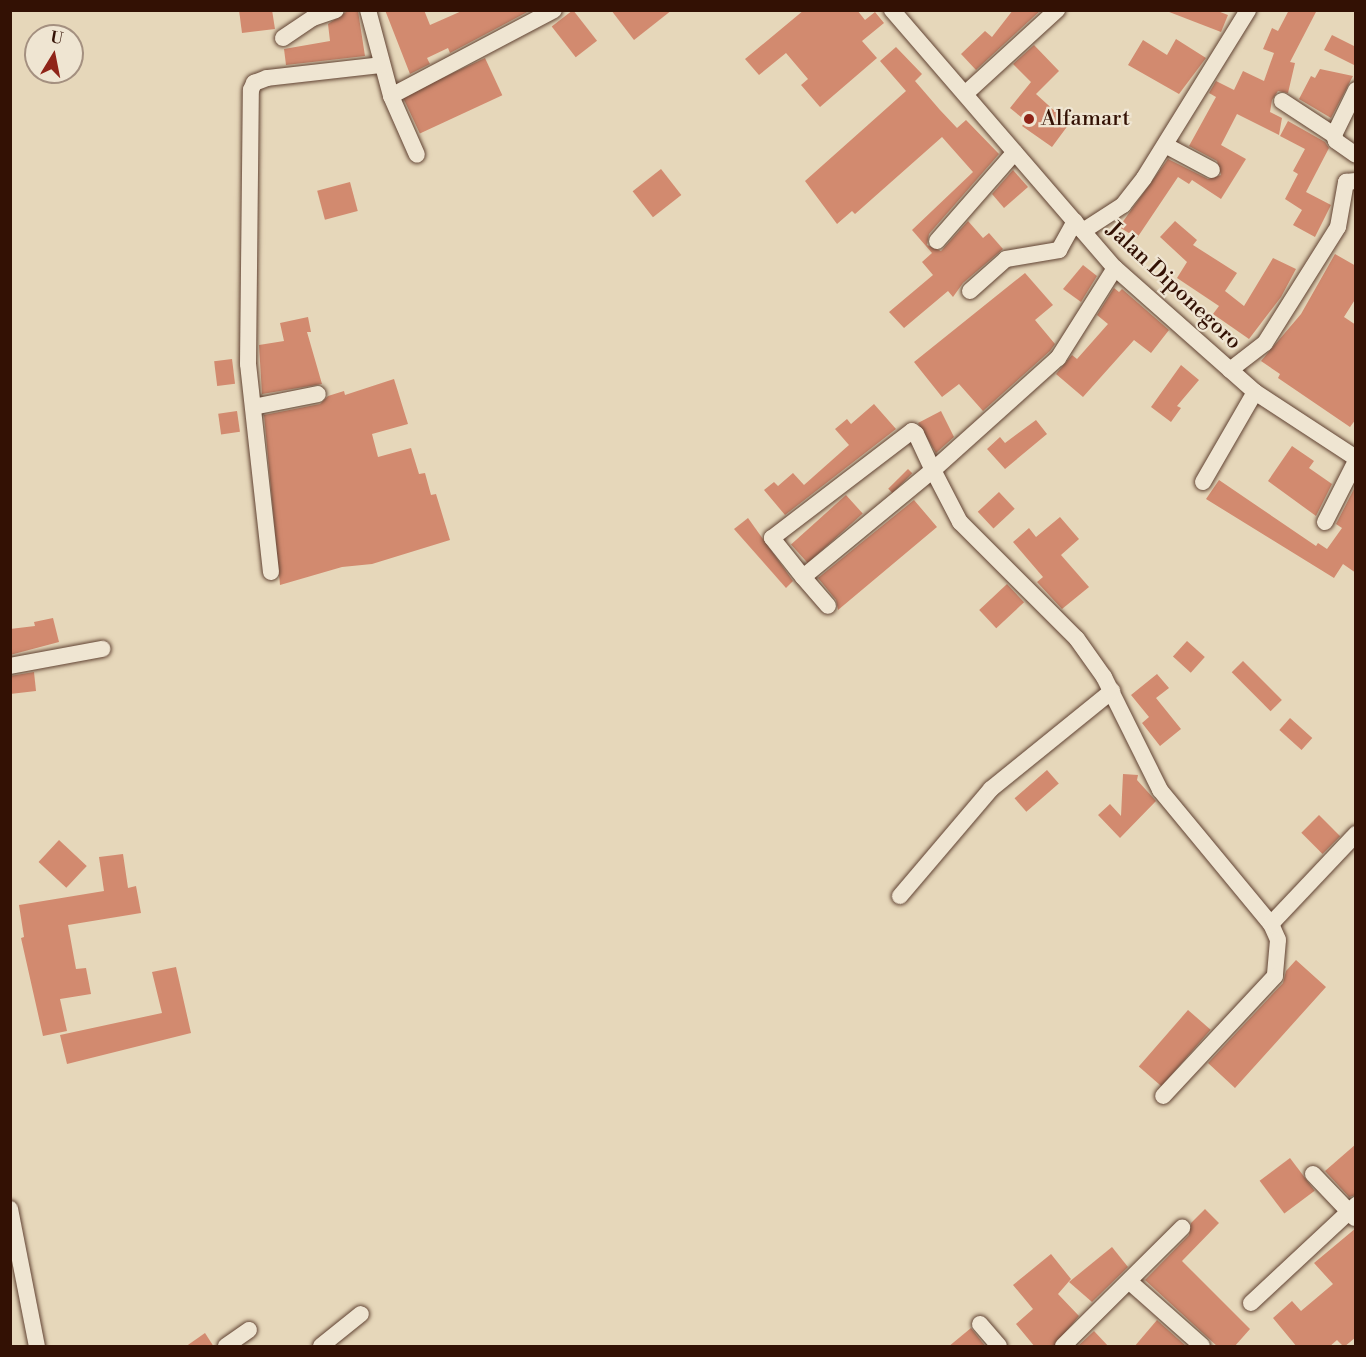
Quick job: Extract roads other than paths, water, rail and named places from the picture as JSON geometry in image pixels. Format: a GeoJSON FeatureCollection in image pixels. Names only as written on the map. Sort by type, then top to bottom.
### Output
{"type":"FeatureCollection","features":[{"type":"Feature","properties":{"kind":"street"},"geometry":{"type":"LineString","coordinates":[[283,38],[313,18],[336,10]]}},
{"type":"Feature","properties":{"kind":"street"},"geometry":{"type":"LineString","coordinates":[[368,10],[391,96],[417,155]]}},
{"type":"Feature","properties":{"kind":"street"},"geometry":{"type":"LineString","coordinates":[[391,96],[554,10]]}},
{"type":"Feature","properties":{"kind":"street","name":"Jalan Diponegoro"},"geometry":{"type":"LineString","coordinates":[[892,10],[1115,268],[1255,392],[1353,453]]}},
{"type":"Feature","properties":{"kind":"street"},"geometry":{"type":"LineString","coordinates":[[965,94],[1058,10]]}},
{"type":"Feature","properties":{"kind":"street"},"geometry":{"type":"LineString","coordinates":[[970,291],[1006,259],[1059,250],[1079,226],[1123,205],[1165,145],[1248,10]]}},
{"type":"Feature","properties":{"kind":"street"},"geometry":{"type":"LineString","coordinates":[[271,572],[253,407],[247,293],[252,86],[267,78],[381,65]]}},
{"type":"Feature","properties":{"kind":"street"},"geometry":{"type":"LineString","coordinates":[[1334,135],[1356,90]]}},
{"type":"Feature","properties":{"kind":"street"},"geometry":{"type":"LineString","coordinates":[[1282,101],[1334,135],[1336,141],[1356,155]]}},
{"type":"Feature","properties":{"kind":"street"},"geometry":{"type":"LineString","coordinates":[[1165,145],[1212,170]]}},
{"type":"Feature","properties":{"kind":"street"},"geometry":{"type":"LineString","coordinates":[[937,241],[1015,152]]}},
{"type":"Feature","properties":{"kind":"street"},"geometry":{"type":"LineString","coordinates":[[1230,370],[1265,343],[1338,226],[1353,183]]}},
{"type":"Feature","properties":{"kind":"street"},"geometry":{"type":"LineString","coordinates":[[803,577],[933,470],[1058,358],[1115,268]]}},
{"type":"Feature","properties":{"kind":"street"},"geometry":{"type":"LineString","coordinates":[[1203,482],[1255,392]]}},
{"type":"Feature","properties":{"kind":"street"},"geometry":{"type":"LineString","coordinates":[[253,407],[318,394]]}},
{"type":"Feature","properties":{"kind":"street"},"geometry":{"type":"LineString","coordinates":[[828,606],[773,541],[776,532],[912,431],[916,434],[960,522],[1077,639],[1112,691],[1160,790],[1271,924],[1278,940],[1275,976],[1163,1096]]}},
{"type":"Feature","properties":{"kind":"street"},"geometry":{"type":"LineString","coordinates":[[1325,522],[1353,453]]}},
{"type":"Feature","properties":{"kind":"street"},"geometry":{"type":"LineString","coordinates":[[10,666],[102,649]]}},
{"type":"Feature","properties":{"kind":"street"},"geometry":{"type":"LineString","coordinates":[[900,896],[992,789],[1112,691]]}},
{"type":"Feature","properties":{"kind":"street"},"geometry":{"type":"LineString","coordinates":[[1271,924],[1356,834]]}},
{"type":"Feature","properties":{"kind":"street"},"geometry":{"type":"LineString","coordinates":[[1251,1303],[1353,1211],[1313,1174]]}},
{"type":"Feature","properties":{"kind":"street"},"geometry":{"type":"LineString","coordinates":[[10,1209],[37,1347]]}},
{"type":"Feature","properties":{"kind":"street"},"geometry":{"type":"LineString","coordinates":[[1063,1347],[1131,1282],[1182,1228]]}},
{"type":"Feature","properties":{"kind":"street"},"geometry":{"type":"LineString","coordinates":[[1131,1282],[1197,1345]]}},
{"type":"Feature","properties":{"kind":"street"},"geometry":{"type":"LineString","coordinates":[[321,1347],[360,1314]]}},
{"type":"Feature","properties":{"kind":"street"},"geometry":{"type":"LineString","coordinates":[[980,1324],[999,1347]]}},
{"type":"Feature","properties":{"kind":"street"},"geometry":{"type":"LineString","coordinates":[[226,1347],[249,1329]]}},
{"type":"Feature","properties":{"kind":"place","name":"Alfamart"},"geometry":{"type":"Point","coordinates":[1029,119]}}]}
